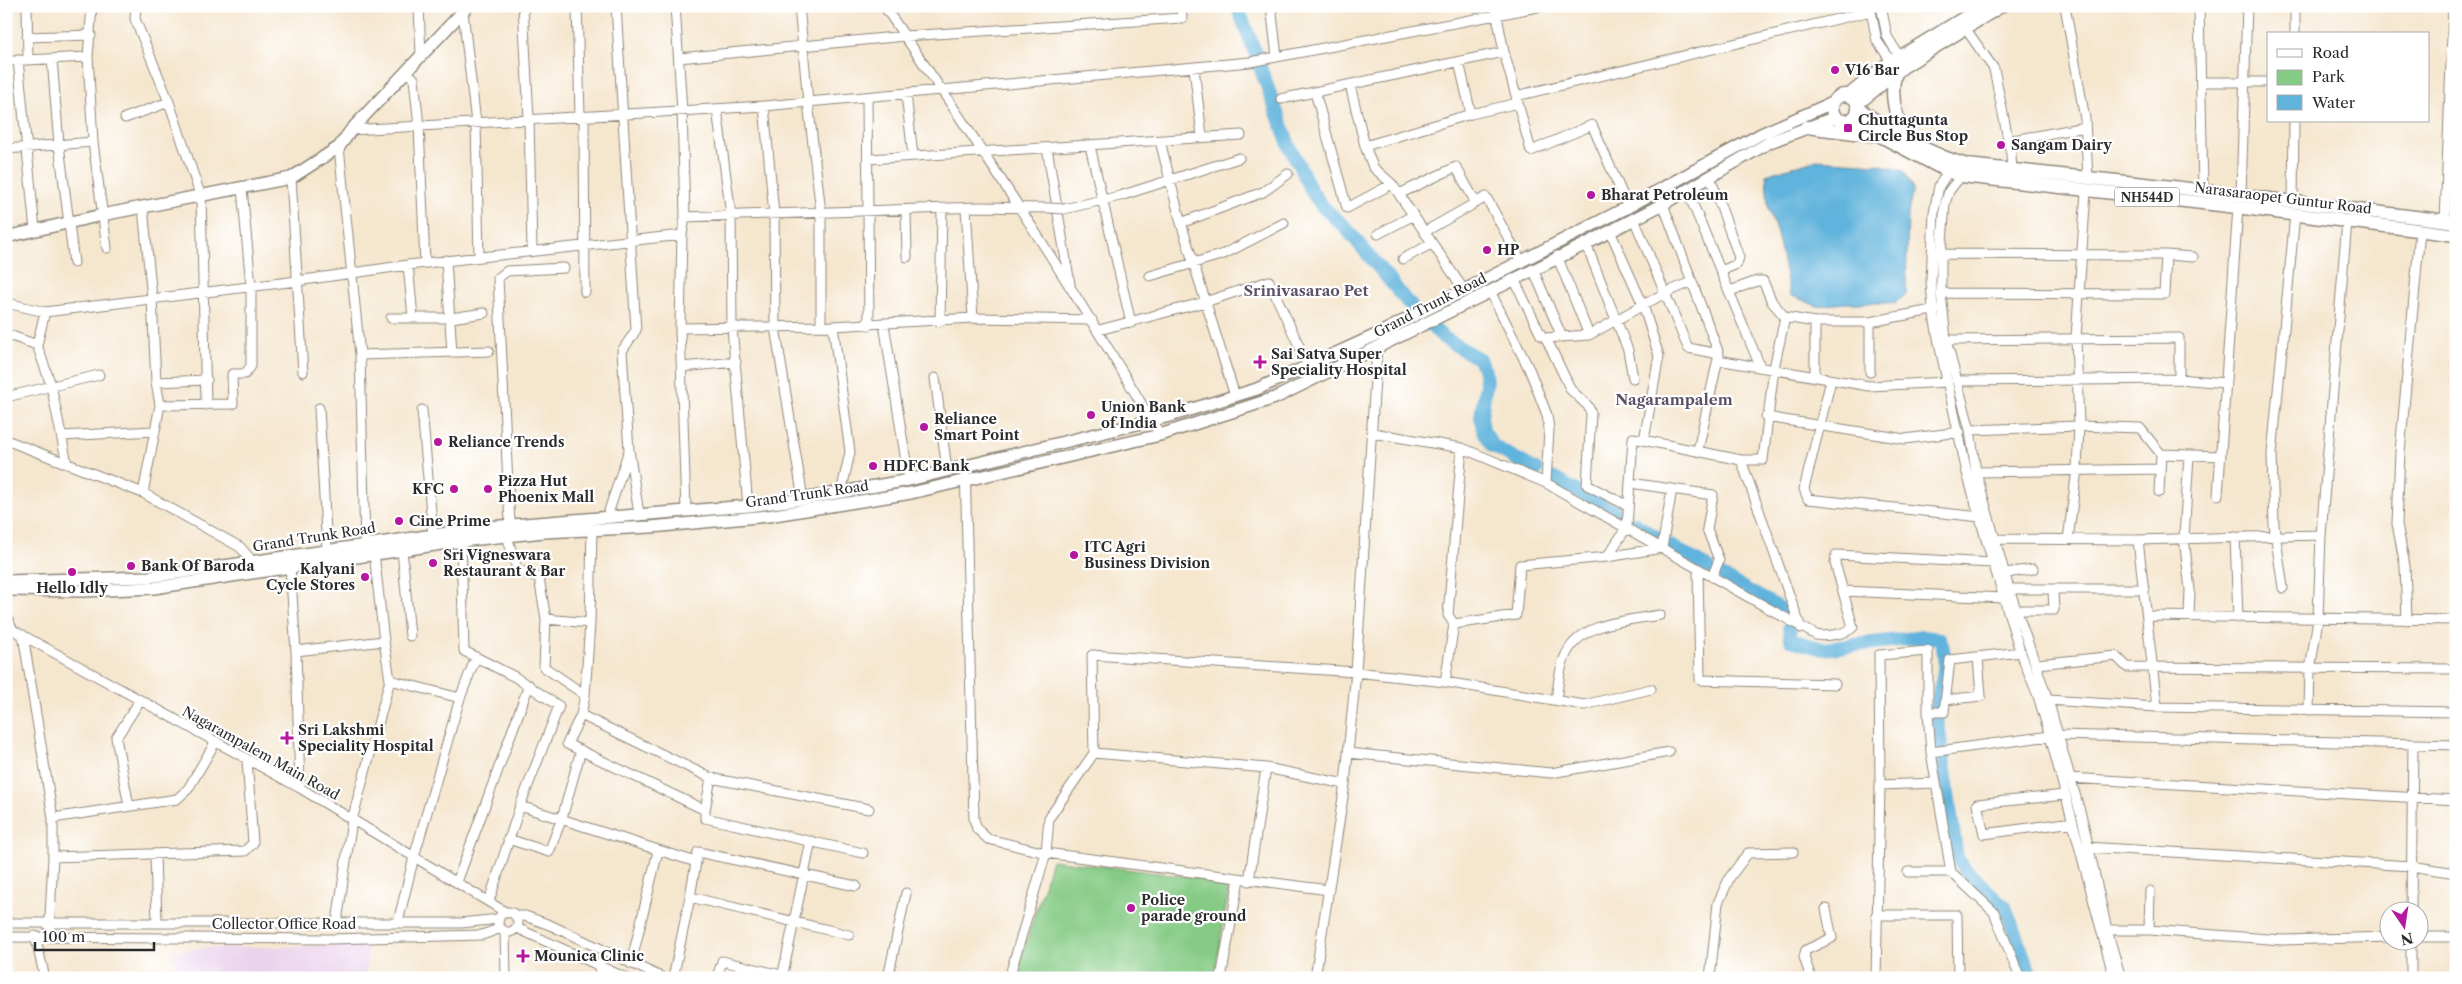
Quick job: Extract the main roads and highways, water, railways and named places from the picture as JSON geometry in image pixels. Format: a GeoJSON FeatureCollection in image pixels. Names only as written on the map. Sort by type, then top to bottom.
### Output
{"type":"FeatureCollection","features":[{"type":"Feature","properties":{"kind":"highway"},"geometry":{"type":"LineString","coordinates":[[1963,25],[1984,6]]}},
{"type":"Feature","properties":{"kind":"highway"},"geometry":{"type":"LineString","coordinates":[[1854,102],[1898,66],[1963,25],[2001,6]]}},
{"type":"Feature","properties":{"kind":"highway"},"geometry":{"type":"LineString","coordinates":[[1898,66],[1893,99],[1898,119],[1907,138]]}},
{"type":"Feature","properties":{"kind":"highway"},"geometry":{"type":"LineString","coordinates":[[1836,117],[1832,110],[1834,102],[1840,97],[1854,102]]}},
{"type":"Feature","properties":{"kind":"highway"},"geometry":{"type":"LineString","coordinates":[[1850,120],[1856,115],[1854,102]]}},
{"type":"Feature","properties":{"kind":"highway","name":"Narasaraopet Guntur Road"},"geometry":{"type":"LineString","coordinates":[[1854,102],[1885,127],[1907,138],[1951,166]]}},
{"type":"Feature","properties":{"kind":"highway","name":"NH544D"},"geometry":{"type":"LineString","coordinates":[[1836,117],[1842,121],[1850,120]]}},
{"type":"Feature","properties":{"kind":"highway","name":"Narasaraopet Guntur Road"},"geometry":{"type":"LineString","coordinates":[[1850,120],[1965,171],[2240,201],[2293,201],[2450,221]]}},
{"type":"Feature","properties":{"kind":"highway","name":"NH544D"},"geometry":{"type":"LineString","coordinates":[[1806,127],[1883,136]]}},
{"type":"Feature","properties":{"kind":"highway","name":"Narasaraopet Guntur Road"},"geometry":{"type":"LineString","coordinates":[[1965,171],[2012,171],[2087,185],[2204,190],[2295,214],[2456,235]]}},
{"type":"Feature","properties":{"kind":"main road"},"geometry":{"type":"LineString","coordinates":[[6,237],[102,215],[291,178],[339,147],[351,130],[465,9]]}},
{"type":"Feature","properties":{"kind":"main road","name":"Grand Trunk Road"},"geometry":{"type":"LineString","coordinates":[[6,590],[84,591],[154,588],[327,550],[365,544],[434,535],[509,530],[608,517],[748,506],[802,499],[909,480],[1151,420],[1235,396],[1308,366],[1431,308],[1586,229],[1761,134],[1834,102]]}},
{"type":"Feature","properties":{"kind":"main road","name":"Grand Trunk Road"},"geometry":{"type":"LineString","coordinates":[[6,581],[149,577],[254,567],[290,566],[461,541],[509,530],[592,530],[717,522],[777,515],[875,500],[966,481],[1160,434],[1275,398],[1405,335],[1557,256],[1589,242],[1663,204],[1770,142],[1836,117]]}},
{"type":"Feature","properties":{"kind":"main road"},"geometry":{"type":"LineString","coordinates":[[1586,229],[1589,242]]}},
{"type":"Feature","properties":{"kind":"water"},"geometry":{"type":"Polygon","coordinates":[[[1814,160],[1878,164],[1904,171],[1913,189],[1908,214],[1906,295],[1894,303],[1846,303],[1817,306],[1790,295],[1778,238],[1768,206],[1766,175],[1814,160]]]}},
{"type":"Feature","properties":{"kind":"waterway"},"geometry":{"type":"LineString","coordinates":[[1237,6],[1256,54]]}},
{"type":"Feature","properties":{"kind":"waterway"},"geometry":{"type":"LineString","coordinates":[[1260,67],[1289,145],[1312,192],[1322,206],[1345,227],[1415,311],[1444,338],[1479,359],[1485,371],[1486,385],[1481,416],[1483,430],[1493,446],[1536,470]]}},
{"type":"Feature","properties":{"kind":"waterway"},"geometry":{"type":"LineString","coordinates":[[1552,478],[1621,515]]}},
{"type":"Feature","properties":{"kind":"waterway"},"geometry":{"type":"LineString","coordinates":[[1633,523],[1659,539]]}},
{"type":"Feature","properties":{"kind":"waterway"},"geometry":{"type":"LineString","coordinates":[[1669,545],[1709,568]]}},
{"type":"Feature","properties":{"kind":"waterway"},"geometry":{"type":"LineString","coordinates":[[1720,575],[1785,611],[1788,615]]}},
{"type":"Feature","properties":{"kind":"waterway"},"geometry":{"type":"LineString","coordinates":[[1789,628],[1791,640],[1823,649],[1923,637],[1940,639],[1943,648],[1944,665],[1936,707]]}},
{"type":"Feature","properties":{"kind":"waterway"},"geometry":{"type":"LineString","coordinates":[[1937,718],[1941,744]]}},
{"type":"Feature","properties":{"kind":"waterway"},"geometry":{"type":"LineString","coordinates":[[1943,757],[1957,858],[1966,871],[2005,907],[2032,978]]}},
{"type":"Feature","properties":{"kind":"place","name":"V16 Bar"},"geometry":{"type":"Point","coordinates":[1835,70]}},
{"type":"Feature","properties":{"kind":"place","name":"Chuttagunta Circle Bus Stop"},"geometry":{"type":"Point","coordinates":[1848,128]}},
{"type":"Feature","properties":{"kind":"place","name":"Sangam Dairy"},"geometry":{"type":"Point","coordinates":[2001,145]}},
{"type":"Feature","properties":{"kind":"place","name":"Bharat Petroleum"},"geometry":{"type":"Point","coordinates":[1591,195]}},
{"type":"Feature","properties":{"kind":"place","name":"HP"},"geometry":{"type":"Point","coordinates":[1487,250]}},
{"type":"Feature","properties":{"kind":"place","name":"Sai Satya Super Speciality Hospital"},"geometry":{"type":"Point","coordinates":[1260,362]}},
{"type":"Feature","properties":{"kind":"place","name":"Union Bank of India"},"geometry":{"type":"Point","coordinates":[1091,415]}},
{"type":"Feature","properties":{"kind":"place","name":"Reliance Smart Point"},"geometry":{"type":"Point","coordinates":[924,427]}},
{"type":"Feature","properties":{"kind":"place","name":"Reliance Trends"},"geometry":{"type":"Point","coordinates":[438,442]}},
{"type":"Feature","properties":{"kind":"place","name":"HDFC Bank"},"geometry":{"type":"Point","coordinates":[873,466]}},
{"type":"Feature","properties":{"kind":"place","name":"KFC"},"geometry":{"type":"Point","coordinates":[454,489]}},
{"type":"Feature","properties":{"kind":"place","name":"Pizza Hut Phoenix Mall"},"geometry":{"type":"Point","coordinates":[488,489]}},
{"type":"Feature","properties":{"kind":"place","name":"Cine Prime"},"geometry":{"type":"Point","coordinates":[399,521]}},
{"type":"Feature","properties":{"kind":"place","name":"ITC Agri Business Division"},"geometry":{"type":"Point","coordinates":[1074,555]}},
{"type":"Feature","properties":{"kind":"place","name":"Sri Vigneswara Restaurant & Bar"},"geometry":{"type":"Point","coordinates":[433,563]}},
{"type":"Feature","properties":{"kind":"place","name":"Bank Of Baroda"},"geometry":{"type":"Point","coordinates":[131,566]}},
{"type":"Feature","properties":{"kind":"place","name":"Hello Idly"},"geometry":{"type":"Point","coordinates":[72,572]}},
{"type":"Feature","properties":{"kind":"place","name":"Kalyani Cycle Stores"},"geometry":{"type":"Point","coordinates":[365,577]}},
{"type":"Feature","properties":{"kind":"place","name":"Sri Lakshmi Speciality Hospital"},"geometry":{"type":"Point","coordinates":[287,738]}},
{"type":"Feature","properties":{"kind":"place","name":"Police parade ground"},"geometry":{"type":"Point","coordinates":[1131,908]}},
{"type":"Feature","properties":{"kind":"place","name":"Mounica Clinic"},"geometry":{"type":"Point","coordinates":[523,956]}},
{"type":"Feature","properties":{"kind":"district","name":"Srinivasarao Pet"},"geometry":{"type":"Point","coordinates":[1306,290]}},
{"type":"Feature","properties":{"kind":"district","name":"Nagarampalem"},"geometry":{"type":"Point","coordinates":[1674,399]}}]}
